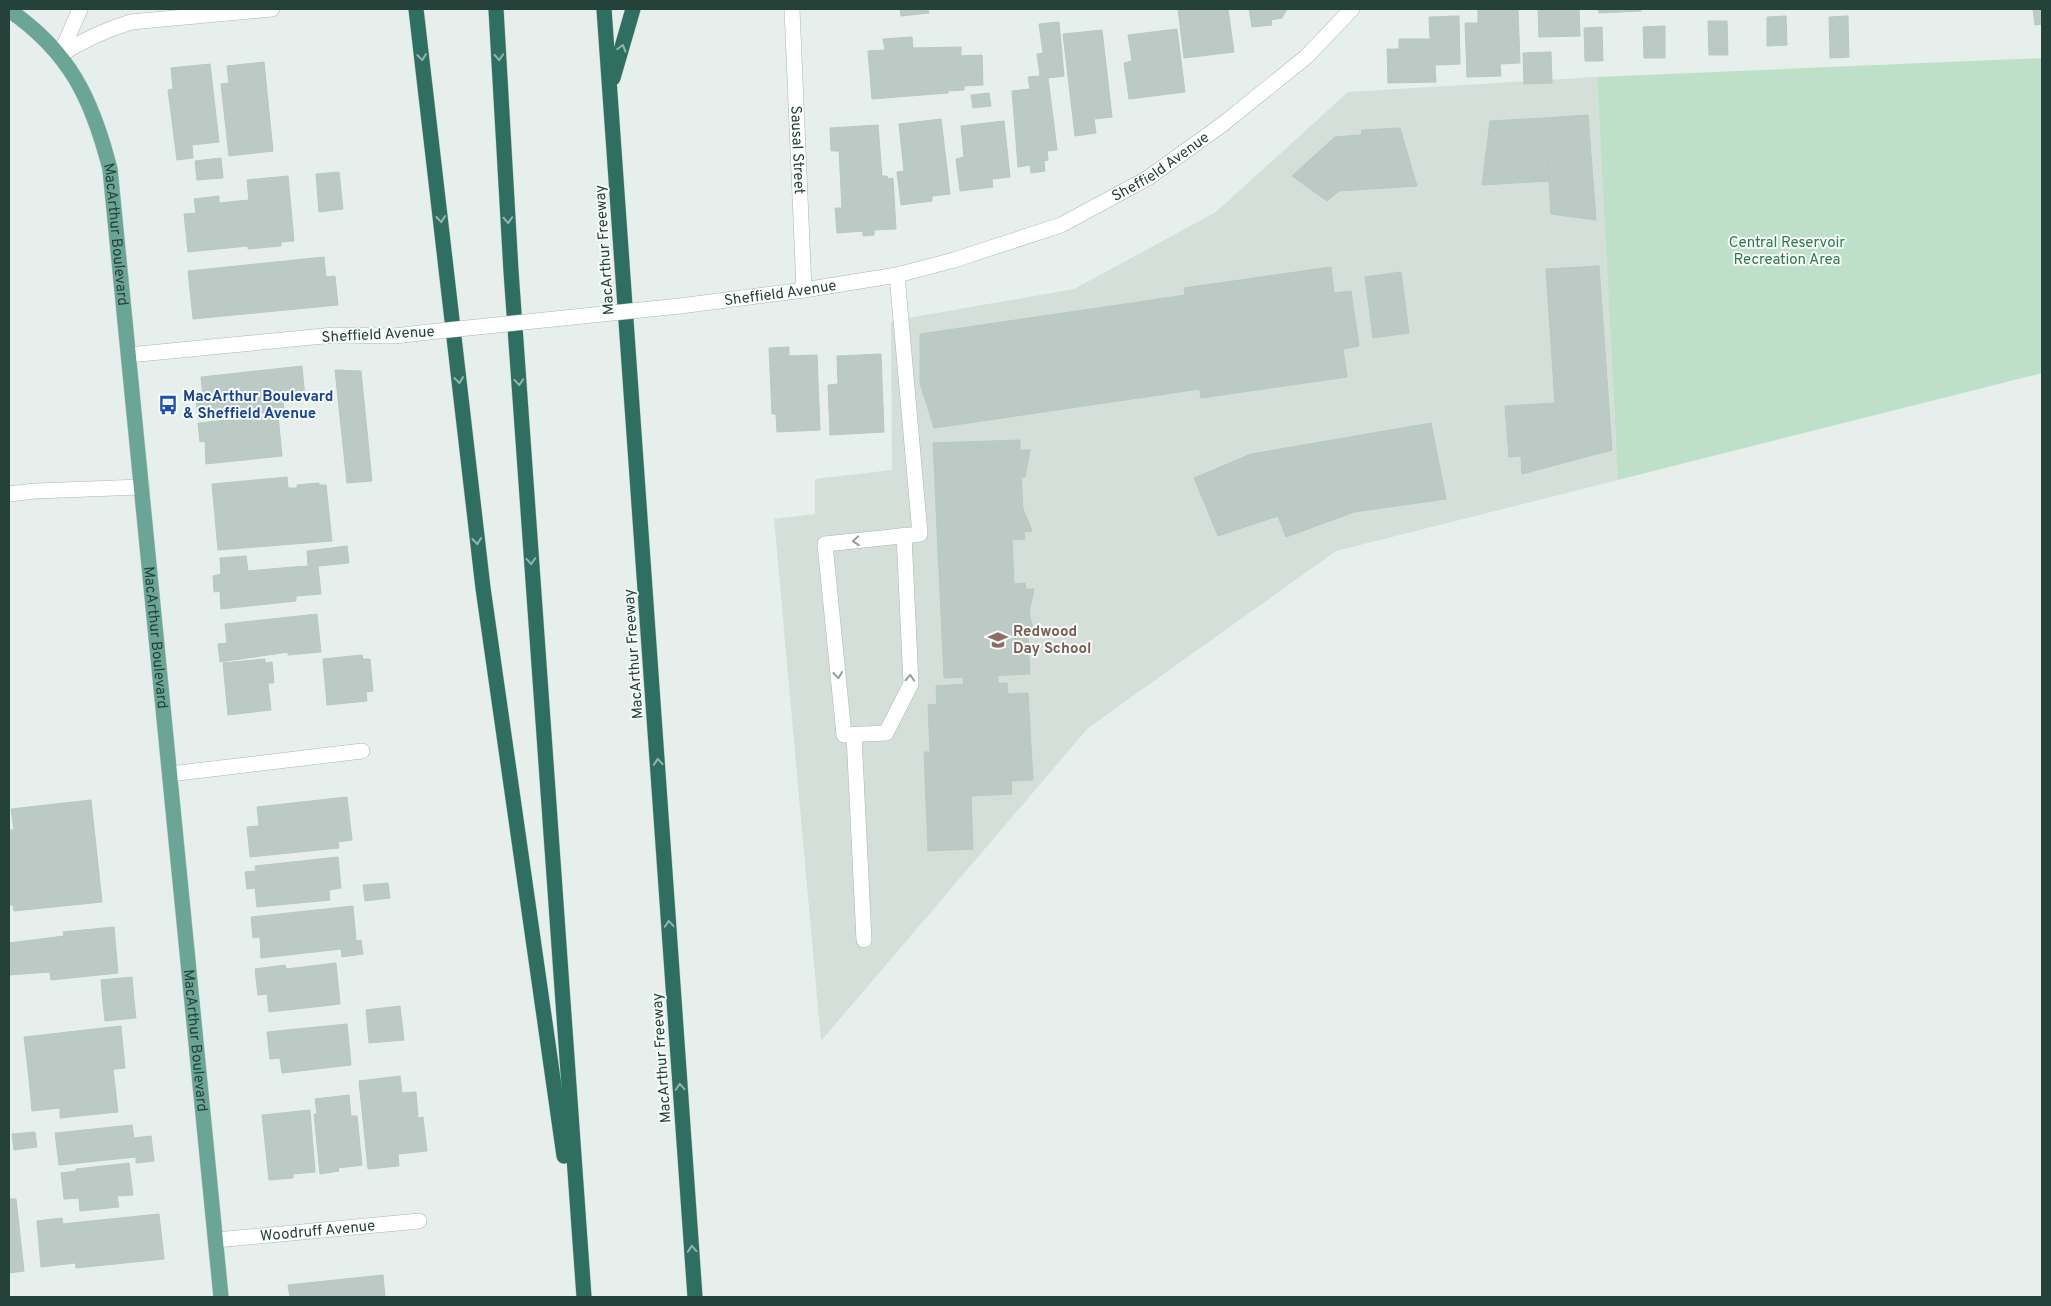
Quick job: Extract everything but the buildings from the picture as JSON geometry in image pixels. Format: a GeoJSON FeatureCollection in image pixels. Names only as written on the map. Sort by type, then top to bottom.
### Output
{"type":"FeatureCollection","features":[{"type":"Feature","properties":{"kind":"highway"},"geometry":{"type":"LineString","coordinates":[[416,9],[483,588],[584,1297]]}},
{"type":"Feature","properties":{"kind":"highway"},"geometry":{"type":"LineString","coordinates":[[496,9],[512,280],[582,1282]]}},
{"type":"Feature","properties":{"kind":"highway","name":"MacArthur Freeway"},"geometry":{"type":"LineString","coordinates":[[604,9],[695,1297]]}},
{"type":"Feature","properties":{"kind":"highway"},"geometry":{"type":"LineString","coordinates":[[610,86],[633,9]]}},
{"type":"Feature","properties":{"kind":"main road","name":"MacArthur Boulevard"},"geometry":{"type":"LineString","coordinates":[[9,10],[24,21],[60,55],[84,90],[99,128],[110,169],[221,1297]]}},
{"type":"Feature","properties":{"kind":"street"},"geometry":{"type":"LineString","coordinates":[[60,55],[80,9]]}},
{"type":"Feature","properties":{"kind":"street"},"geometry":{"type":"LineString","coordinates":[[60,55],[108,28],[131,22],[272,9]]}},
{"type":"Feature","properties":{"kind":"street","name":"Sausal Street"},"geometry":{"type":"LineString","coordinates":[[792,9],[804,290]]}},
{"type":"Feature","properties":{"kind":"street","name":"Sheffield Avenue"},"geometry":{"type":"LineString","coordinates":[[129,355],[334,335],[394,336],[680,306],[804,290],[897,274],[954,260],[1061,225],[1148,178],[1223,124],[1306,57],[1352,9]]}},
{"type":"Feature","properties":{"kind":"street"},"geometry":{"type":"LineString","coordinates":[[897,274],[920,534],[904,535],[825,544],[844,735],[886,733],[911,684],[904,535]]}},
{"type":"Feature","properties":{"kind":"street"},"geometry":{"type":"LineString","coordinates":[[9,494],[142,487]]}},
{"type":"Feature","properties":{"kind":"street"},"geometry":{"type":"LineString","coordinates":[[854,735],[864,940]]}},
{"type":"Feature","properties":{"kind":"street"},"geometry":{"type":"LineString","coordinates":[[170,774],[362,751]]}},
{"type":"Feature","properties":{"kind":"street","name":"Woodruff Avenue"},"geometry":{"type":"LineString","coordinates":[[216,1240],[419,1221]]}},
{"type":"Feature","properties":{"kind":"shaded area","name":"Redwood Day School"},"geometry":{"type":"Polygon","coordinates":[[[1597,77],[1618,480],[1336,551],[1088,728],[821,1041],[774,519],[815,514],[815,479],[892,470],[891,321],[1074,289],[1216,212],[1348,92],[1597,77]]]}},
{"type":"Feature","properties":{"kind":"green space","name":"Central Reservoir Recreation Area"},"geometry":{"type":"Polygon","coordinates":[[[2042,58],[2042,373],[1618,480],[1597,77],[2042,58]]]}},
{"type":"Feature","properties":{"kind":"place","name":"MacArthur Boulevard & Sheffield Avenue"},"geometry":{"type":"Point","coordinates":[168,405]}},
{"type":"Feature","properties":{"kind":"place","name":"Redwood Day School"},"geometry":{"type":"Point","coordinates":[998,640]}}]}
